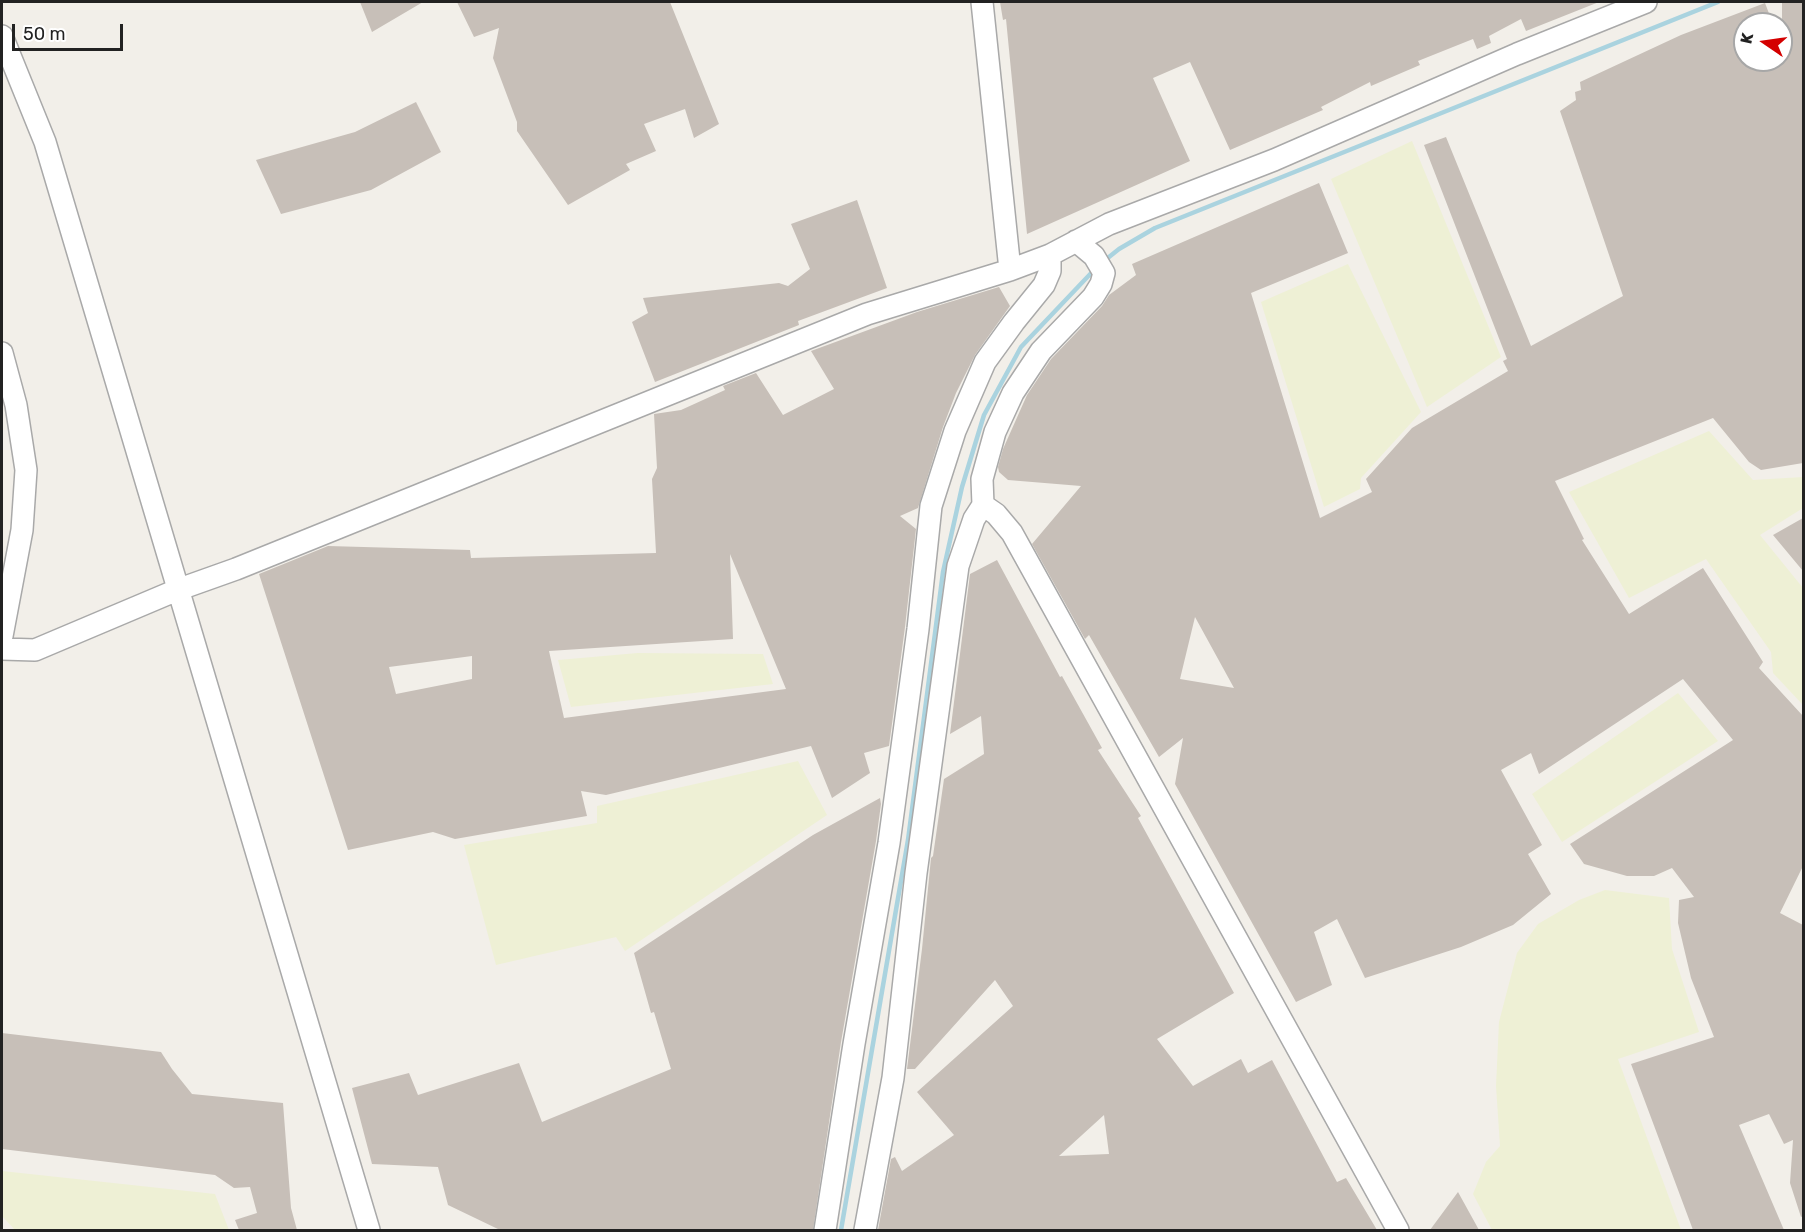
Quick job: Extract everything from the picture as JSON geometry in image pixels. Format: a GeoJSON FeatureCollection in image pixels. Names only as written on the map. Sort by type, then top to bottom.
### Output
{"type":"FeatureCollection","features":[{"type":"Feature","properties":{"kind":"street"},"geometry":{"type":"LineString","coordinates":[[982,2],[1010,270]]}},
{"type":"Feature","properties":{"kind":"street"},"geometry":{"type":"LineString","coordinates":[[2,650],[35,650],[177,590],[236,569],[867,314],[1010,270],[1050,255],[1109,224],[1274,160],[1517,54],[1646,2]]}},
{"type":"Feature","properties":{"kind":"street"},"geometry":{"type":"LineString","coordinates":[[2,36],[45,142],[369,1230]]}},
{"type":"Feature","properties":{"kind":"street"},"geometry":{"type":"LineString","coordinates":[[865,1230],[893,1078],[916,873],[958,566],[974,519],[983,505],[982,479],[995,432],[1013,393],[1041,351],[1076,311],[1093,297],[1101,284],[1104,273],[1094,256],[1076,241]]}},
{"type":"Feature","properties":{"kind":"street"},"geometry":{"type":"LineString","coordinates":[[825,1230],[889,843],[918,629],[931,506],[955,431],[985,362],[1044,285],[1050,271],[1050,255]]}},
{"type":"Feature","properties":{"kind":"street"},"geometry":{"type":"LineString","coordinates":[[2,353],[16,405],[26,470],[22,530],[2,636]]}},
{"type":"Feature","properties":{"kind":"street"},"geometry":{"type":"LineString","coordinates":[[983,505],[996,514],[1012,533],[1398,1230]]}},
{"type":"Feature","properties":{"kind":"green space"},"geometry":{"type":"Polygon","coordinates":[[[1412,141],[1501,357],[1427,407],[1331,179],[1412,141]]]}},
{"type":"Feature","properties":{"kind":"green space"},"geometry":{"type":"Polygon","coordinates":[[[1348,264],[1421,412],[1361,478],[1360,489],[1324,507],[1261,302],[1348,264]]]}},
{"type":"Feature","properties":{"kind":"green space"},"geometry":{"type":"Polygon","coordinates":[[[1709,431],[1753,480],[1803,477],[1803,508],[1760,535],[1803,588],[1803,705],[1773,673],[1771,652],[1706,559],[1629,598],[1569,492],[1709,431]]]}},
{"type":"Feature","properties":{"kind":"green space"},"geometry":{"type":"Polygon","coordinates":[[[638,653],[763,654],[773,684],[571,707],[558,660],[638,653]]]}},
{"type":"Feature","properties":{"kind":"green space"},"geometry":{"type":"Polygon","coordinates":[[[1678,693],[1718,741],[1562,842],[1532,794],[1678,693]]]}},
{"type":"Feature","properties":{"kind":"green space"},"geometry":{"type":"Polygon","coordinates":[[[798,761],[827,815],[625,951],[616,937],[496,965],[464,845],[597,823],[597,806],[798,761]]]}},
{"type":"Feature","properties":{"kind":"green space"},"geometry":{"type":"Polygon","coordinates":[[[1605,890],[1669,898],[1672,949],[1699,1032],[1618,1059],[1681,1230],[1492,1230],[1473,1194],[1486,1162],[1500,1146],[1496,1086],[1499,1022],[1517,953],[1538,924],[1579,900],[1605,890]]]}},
{"type":"Feature","properties":{"kind":"green space"},"geometry":{"type":"Polygon","coordinates":[[[2,1171],[215,1194],[229,1230],[15,1230],[2,1216],[2,1171]]]}},
{"type":"Feature","properties":{"kind":"building"},"geometry":{"type":"Polygon","coordinates":[[[360,2],[423,2],[372,32],[360,2]]]}},
{"type":"Feature","properties":{"kind":"building"},"geometry":{"type":"Polygon","coordinates":[[[457,2],[670,2],[719,124],[694,138],[685,109],[644,124],[656,151],[626,164],[630,170],[568,205],[517,131],[517,122],[493,58],[499,28],[474,37],[457,2]]]}},
{"type":"Feature","properties":{"kind":"building"},"geometry":{"type":"Polygon","coordinates":[[[1000,2],[1599,2],[1526,31],[1521,19],[1489,36],[1491,43],[1477,49],[1473,39],[1418,61],[1420,65],[1371,86],[1370,82],[1321,107],[1323,110],[1230,150],[1190,62],[1153,78],[1190,161],[1027,234],[1006,19],[1003,20],[1000,2]]]}},
{"type":"Feature","properties":{"kind":"building"},"geometry":{"type":"Polygon","coordinates":[[[1782,2],[1803,2],[1803,463],[1761,470],[1749,462],[1713,418],[1555,481],[1584,539],[1582,540],[1629,614],[1703,568],[1763,662],[1759,668],[1803,716],[1803,866],[1780,913],[1803,925],[1803,1216],[1801,1217],[1790,1183],[1793,1140],[1784,1144],[1769,1114],[1739,1125],[1784,1230],[1693,1230],[1631,1064],[1714,1037],[1691,978],[1678,923],[1679,900],[1694,897],[1672,868],[1654,876],[1627,876],[1584,864],[1570,844],[1733,740],[1683,679],[1539,774],[1531,753],[1501,770],[1542,845],[1528,854],[1551,894],[1513,925],[1461,947],[1365,978],[1337,919],[1314,932],[1332,985],[1296,1002],[1175,784],[1183,738],[1159,757],[1089,635],[1085,639],[1032,544],[1081,486],[1008,480],[999,472],[998,467],[1003,449],[1027,395],[1051,359],[1102,306],[1109,295],[1136,275],[1132,264],[1319,183],[1348,253],[1251,293],[1320,518],[1372,492],[1366,479],[1412,428],[1508,371],[1503,361],[1507,359],[1424,145],[1446,137],[1531,346],[1623,296],[1560,111],[1576,100],[1575,92],[1581,90],[1580,82],[1681,35],[1733,15],[1733,72],[1793,72],[1793,12],[1782,12],[1782,2]],[[1195,617],[1180,679],[1234,688],[1195,617]]]}},
{"type":"Feature","properties":{"kind":"building"},"geometry":{"type":"Polygon","coordinates":[[[1765,3],[1768,12],[1741,12],[1765,3]]]}},
{"type":"Feature","properties":{"kind":"building"},"geometry":{"type":"Polygon","coordinates":[[[416,102],[441,152],[371,190],[281,214],[256,160],[355,132],[416,102]]]}},
{"type":"Feature","properties":{"kind":"building"},"geometry":{"type":"Polygon","coordinates":[[[857,200],[887,288],[798,321],[799,325],[655,382],[632,322],[648,313],[643,298],[779,283],[788,286],[810,269],[791,224],[857,200]]]}},
{"type":"Feature","properties":{"kind":"building"},"geometry":{"type":"Polygon","coordinates":[[[999,287],[1010,306],[975,355],[956,393],[918,508],[900,516],[916,529],[905,627],[889,746],[864,753],[870,773],[832,798],[811,746],[606,795],[581,791],[587,816],[455,839],[433,832],[348,850],[259,574],[328,546],[470,550],[471,558],[656,553],[652,479],[657,468],[654,414],[681,410],[725,390],[723,386],[756,373],[783,415],[834,389],[811,351],[917,312],[999,287]],[[730,554],[733,639],[549,651],[564,718],[786,689],[730,554]],[[472,656],[389,667],[396,694],[472,679],[472,656]]]}},
{"type":"Feature","properties":{"kind":"building"},"geometry":{"type":"Polygon","coordinates":[[[1803,518],[1803,571],[1773,535],[1803,518]]]}},
{"type":"Feature","properties":{"kind":"building"},"geometry":{"type":"Polygon","coordinates":[[[997,560],[1060,677],[1062,676],[1102,748],[1098,750],[1141,816],[1138,818],[1234,993],[1157,1039],[1193,1086],[1241,1059],[1248,1073],[1272,1060],[1337,1182],[1346,1178],[1377,1230],[878,1230],[891,1159],[895,1157],[902,1171],[954,1135],[917,1092],[1013,1006],[995,980],[915,1069],[907,1069],[931,858],[944,779],[984,754],[981,716],[950,734],[970,574],[997,560]],[[1104,1115],[1059,1156],[1109,1154],[1104,1115]]]}},
{"type":"Feature","properties":{"kind":"building"},"geometry":{"type":"Polygon","coordinates":[[[880,798],[876,841],[841,1042],[813,1230],[500,1230],[448,1205],[438,1167],[372,1164],[352,1088],[409,1073],[418,1095],[519,1063],[542,1122],[671,1069],[654,1012],[651,1013],[634,953],[813,835],[880,798]]]}},
{"type":"Feature","properties":{"kind":"building"},"geometry":{"type":"Polygon","coordinates":[[[2,1033],[161,1052],[192,1094],[283,1103],[291,1208],[297,1230],[239,1230],[235,1220],[257,1213],[250,1187],[234,1188],[215,1175],[2,1149],[2,1033]]]}},
{"type":"Feature","properties":{"kind":"building"},"geometry":{"type":"Polygon","coordinates":[[[1458,1192],[1479,1230],[1430,1230],[1458,1192]]]}},
{"type":"Feature","properties":{"kind":"waterway"},"geometry":{"type":"LineString","coordinates":[[1104,261],[1119,249],[1155,228],[1718,2]]}},
{"type":"Feature","properties":{"kind":"waterway"},"geometry":{"type":"LineString","coordinates":[[841,1230],[908,840],[943,572],[962,487],[984,415],[1021,347],[1095,269]]}}]}
